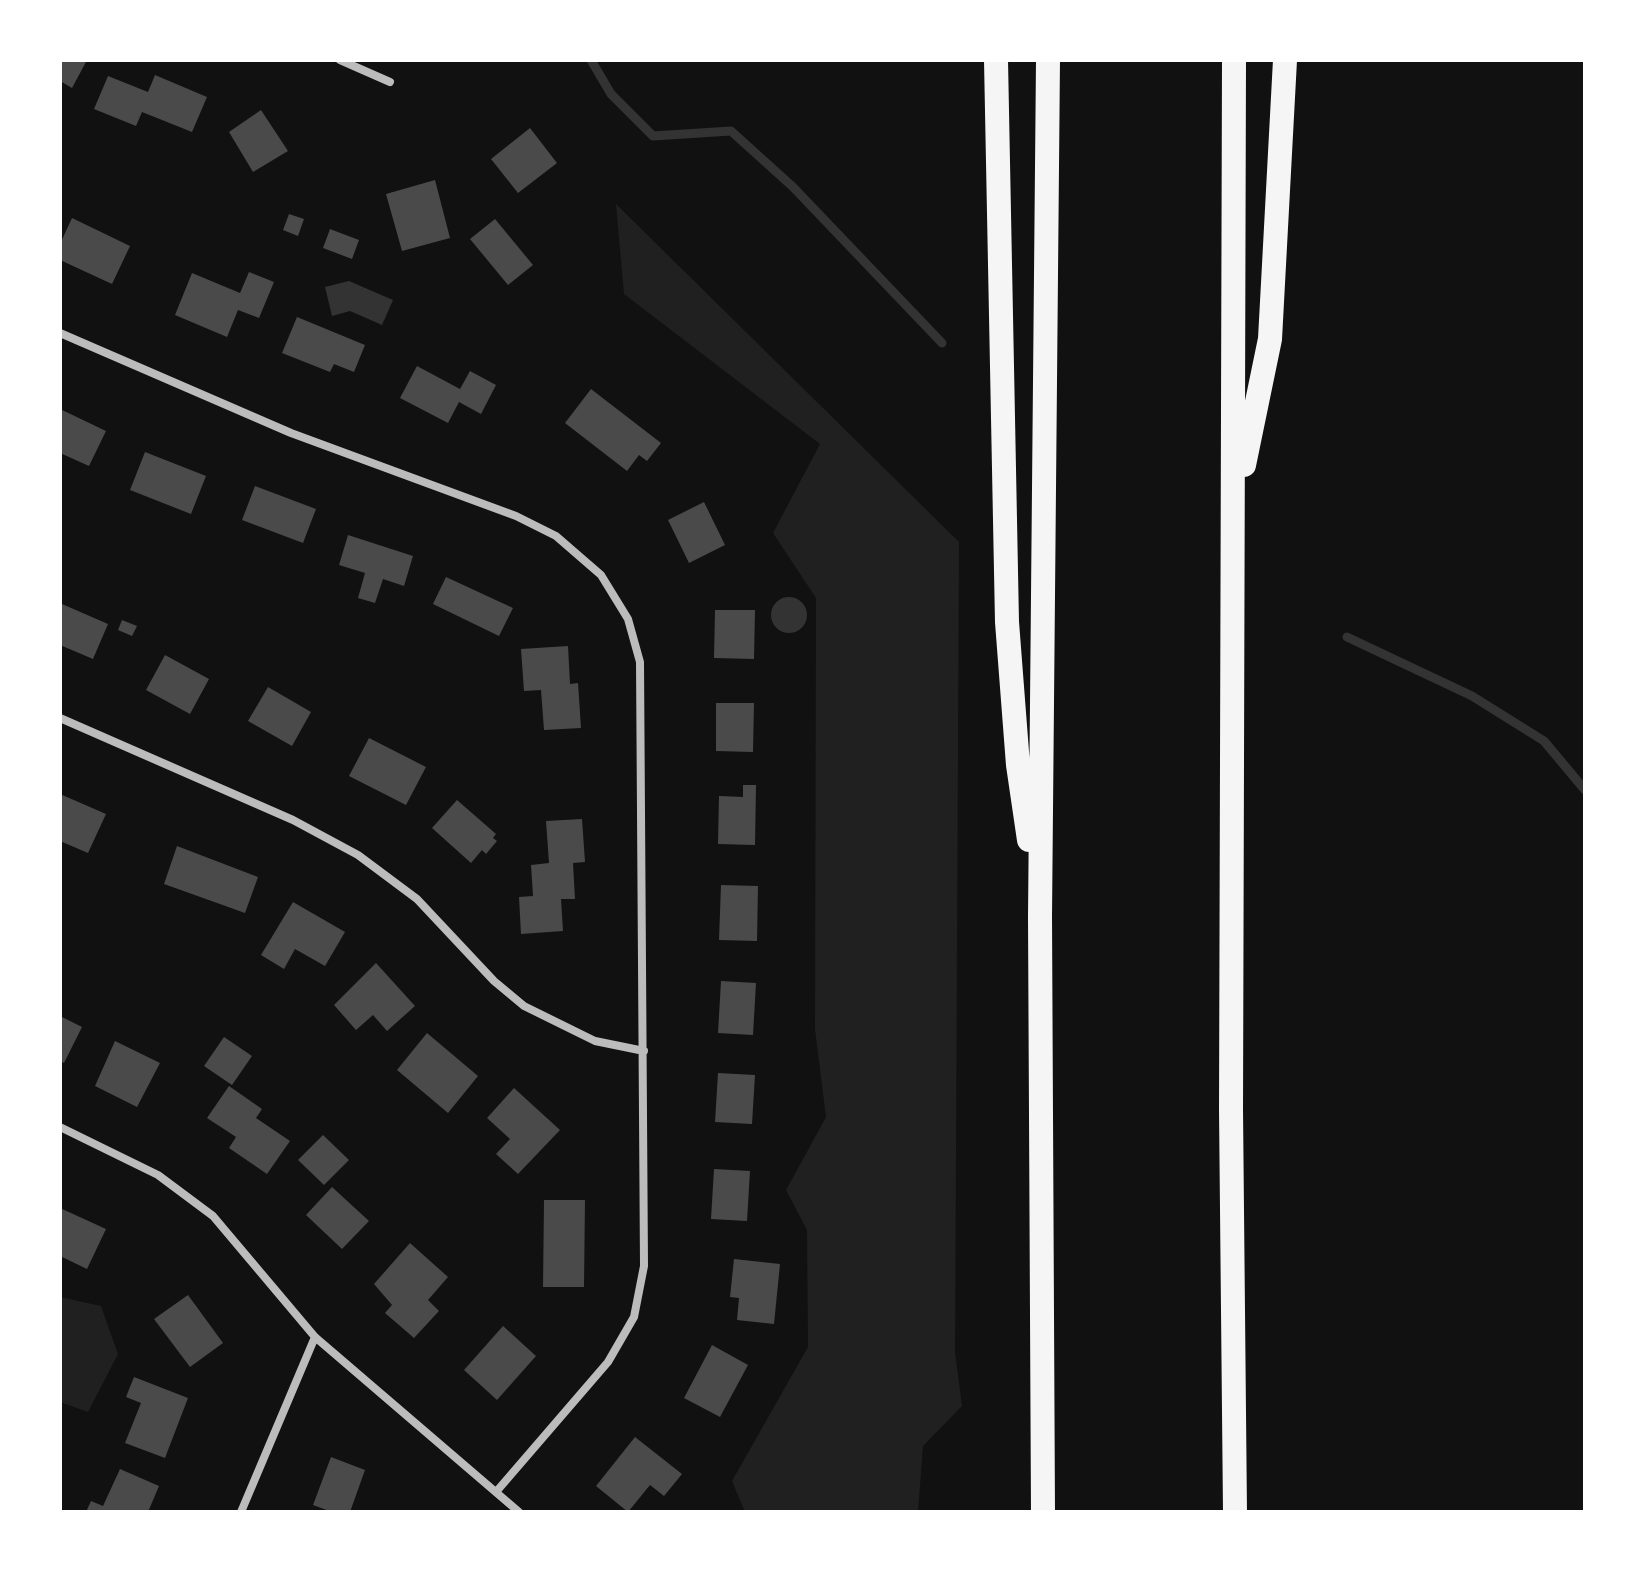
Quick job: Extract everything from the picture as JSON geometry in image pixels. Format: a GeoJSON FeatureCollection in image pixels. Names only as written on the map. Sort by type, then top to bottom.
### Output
{"type":"FeatureCollection","features":[{"type":"Feature","properties":{"kind":"highway"},"geometry":{"type":"LineString","coordinates":[[996,60],[1007,622],[1018,765],[1040,916]]}},
{"type":"Feature","properties":{"kind":"highway"},"geometry":{"type":"LineString","coordinates":[[1043,1512],[1040,916],[1048,60]]}},
{"type":"Feature","properties":{"kind":"highway"},"geometry":{"type":"LineString","coordinates":[[1234,60],[1231,1109],[1235,1512]]}},
{"type":"Feature","properties":{"kind":"highway"},"geometry":{"type":"LineString","coordinates":[[1234,515],[1270,339],[1285,60]]}},
{"type":"Feature","properties":{"kind":"street"},"geometry":{"type":"LineString","coordinates":[[340,60],[390,82]]}},
{"type":"Feature","properties":{"kind":"street"},"geometry":{"type":"LineString","coordinates":[[60,333],[291,433],[516,516],[556,536],[601,575],[628,619],[640,662],[644,1266],[634,1317],[608,1362],[496,1492]]}},
{"type":"Feature","properties":{"kind":"street"},"geometry":{"type":"LineString","coordinates":[[60,718],[293,820],[358,855],[417,899],[494,981],[524,1006],[595,1041],[644,1051]]}},
{"type":"Feature","properties":{"kind":"street"},"geometry":{"type":"LineString","coordinates":[[60,1127],[158,1175],[213,1216],[315,1337],[519,1512]]}},
{"type":"Feature","properties":{"kind":"street"},"geometry":{"type":"LineString","coordinates":[[241,1512],[315,1337]]}},
{"type":"Feature","properties":{"kind":"shaded area"},"geometry":{"type":"Polygon","coordinates":[[[616,204],[959,542],[955,1352],[962,1406],[923,1446],[918,1512],[745,1512],[732,1481],[808,1347],[807,1230],[786,1190],[826,1117],[815,1029],[816,598],[773,533],[820,444],[624,294],[616,204]]]}},
{"type":"Feature","properties":{"kind":"shaded area"},"geometry":{"type":"Polygon","coordinates":[[[349,281],[393,300],[382,325],[350,311],[332,316],[325,287],[349,281]]]}},
{"type":"Feature","properties":{"kind":"shaded area"},"geometry":{"type":"Polygon","coordinates":[[[789,597],[802,602],[807,615],[802,628],[789,633],[776,628],[771,615],[776,602],[789,597]]]}},
{"type":"Feature","properties":{"kind":"shaded area"},"geometry":{"type":"Polygon","coordinates":[[[60,1297],[101,1306],[118,1354],[88,1412],[60,1402],[60,1297]]]}},
{"type":"Feature","properties":{"kind":"building"},"geometry":{"type":"Polygon","coordinates":[[[60,60],[87,60],[72,88],[60,81],[60,60]]]}},
{"type":"Feature","properties":{"kind":"building"},"geometry":{"type":"Polygon","coordinates":[[[155,75],[207,97],[192,132],[142,112],[136,126],[94,109],[108,76],[148,92],[155,75]]]}},
{"type":"Feature","properties":{"kind":"building"},"geometry":{"type":"Polygon","coordinates":[[[261,110],[288,151],[253,172],[229,132],[261,110]]]}},
{"type":"Feature","properties":{"kind":"building"},"geometry":{"type":"Polygon","coordinates":[[[530,128],[557,163],[518,193],[491,159],[530,128]]]}},
{"type":"Feature","properties":{"kind":"building"},"geometry":{"type":"Polygon","coordinates":[[[435,180],[450,238],[402,251],[386,194],[435,180]]]}},
{"type":"Feature","properties":{"kind":"building"},"geometry":{"type":"Polygon","coordinates":[[[289,214],[304,219],[298,236],[283,230],[289,214]]]}},
{"type":"Feature","properties":{"kind":"building"},"geometry":{"type":"Polygon","coordinates":[[[72,218],[130,246],[112,284],[60,260],[60,244],[72,218]]]}},
{"type":"Feature","properties":{"kind":"building"},"geometry":{"type":"Polygon","coordinates":[[[495,219],[533,265],[508,285],[470,239],[495,219]]]}},
{"type":"Feature","properties":{"kind":"building"},"geometry":{"type":"Polygon","coordinates":[[[330,229],[359,240],[352,259],[323,248],[330,229]]]}},
{"type":"Feature","properties":{"kind":"building"},"geometry":{"type":"Polygon","coordinates":[[[249,272],[274,282],[259,318],[238,310],[227,337],[175,315],[192,273],[240,293],[249,272]]]}},
{"type":"Feature","properties":{"kind":"building"},"geometry":{"type":"Polygon","coordinates":[[[297,317],[365,345],[354,372],[334,364],[330,372],[282,353],[297,317]]]}},
{"type":"Feature","properties":{"kind":"building"},"geometry":{"type":"Polygon","coordinates":[[[417,366],[460,389],[470,371],[496,385],[481,414],[459,402],[448,423],[400,398],[417,366]]]}},
{"type":"Feature","properties":{"kind":"building"},"geometry":{"type":"Polygon","coordinates":[[[591,389],[661,443],[647,461],[639,455],[627,471],[565,423],[591,389]]]}},
{"type":"Feature","properties":{"kind":"building"},"geometry":{"type":"Polygon","coordinates":[[[60,409],[106,431],[89,466],[60,453],[60,409]]]}},
{"type":"Feature","properties":{"kind":"building"},"geometry":{"type":"Polygon","coordinates":[[[145,452],[206,476],[191,514],[130,490],[145,452]]]}},
{"type":"Feature","properties":{"kind":"building"},"geometry":{"type":"Polygon","coordinates":[[[255,486],[316,509],[303,543],[242,520],[255,486]]]}},
{"type":"Feature","properties":{"kind":"building"},"geometry":{"type":"Polygon","coordinates":[[[704,502],[725,545],[689,563],[668,520],[704,502]]]}},
{"type":"Feature","properties":{"kind":"building"},"geometry":{"type":"Polygon","coordinates":[[[348,535],[413,556],[404,586],[383,579],[375,603],[358,598],[365,573],[339,565],[348,535]]]}},
{"type":"Feature","properties":{"kind":"building"},"geometry":{"type":"Polygon","coordinates":[[[446,577],[513,608],[499,636],[433,604],[446,577]]]}},
{"type":"Feature","properties":{"kind":"building"},"geometry":{"type":"Polygon","coordinates":[[[62,604],[108,624],[93,659],[60,645],[62,604]]]}},
{"type":"Feature","properties":{"kind":"building"},"geometry":{"type":"Polygon","coordinates":[[[715,610],[755,610],[754,659],[714,658],[715,610]]]}},
{"type":"Feature","properties":{"kind":"building"},"geometry":{"type":"Polygon","coordinates":[[[122,620],[137,626],[132,636],[118,630],[122,620]]]}},
{"type":"Feature","properties":{"kind":"building"},"geometry":{"type":"Polygon","coordinates":[[[568,646],[570,684],[578,683],[581,728],[544,730],[541,690],[524,691],[521,649],[568,646]]]}},
{"type":"Feature","properties":{"kind":"building"},"geometry":{"type":"Polygon","coordinates":[[[165,655],[209,679],[190,714],[146,690],[165,655]]]}},
{"type":"Feature","properties":{"kind":"building"},"geometry":{"type":"Polygon","coordinates":[[[268,687],[311,712],[292,746],[248,721],[268,687]]]}},
{"type":"Feature","properties":{"kind":"building"},"geometry":{"type":"Polygon","coordinates":[[[716,703],[754,703],[753,752],[716,751],[716,703]]]}},
{"type":"Feature","properties":{"kind":"building"},"geometry":{"type":"Polygon","coordinates":[[[369,738],[426,767],[406,805],[349,776],[369,738]]]}},
{"type":"Feature","properties":{"kind":"building"},"geometry":{"type":"Polygon","coordinates":[[[743,785],[756,785],[755,845],[718,844],[719,796],[743,797],[743,785]]]}},
{"type":"Feature","properties":{"kind":"building"},"geometry":{"type":"Polygon","coordinates":[[[60,794],[106,814],[88,853],[60,841],[60,794]]]}},
{"type":"Feature","properties":{"kind":"building"},"geometry":{"type":"Polygon","coordinates":[[[457,800],[496,834],[493,838],[497,841],[486,854],[482,850],[471,863],[432,828],[457,800]]]}},
{"type":"Feature","properties":{"kind":"building"},"geometry":{"type":"Polygon","coordinates":[[[582,819],[585,862],[573,863],[575,899],[561,899],[563,931],[521,934],[519,897],[533,896],[531,865],[549,863],[546,821],[582,819]]]}},
{"type":"Feature","properties":{"kind":"building"},"geometry":{"type":"Polygon","coordinates":[[[177,846],[258,877],[245,913],[164,884],[177,846]]]}},
{"type":"Feature","properties":{"kind":"building"},"geometry":{"type":"Polygon","coordinates":[[[721,885],[758,886],[757,941],[719,940],[721,885]]]}},
{"type":"Feature","properties":{"kind":"building"},"geometry":{"type":"Polygon","coordinates":[[[293,902],[345,932],[325,966],[295,949],[284,969],[261,955],[293,902]]]}},
{"type":"Feature","properties":{"kind":"building"},"geometry":{"type":"Polygon","coordinates":[[[376,963],[415,1006],[387,1031],[373,1015],[356,1030],[334,1005],[376,963]]]}},
{"type":"Feature","properties":{"kind":"building"},"geometry":{"type":"Polygon","coordinates":[[[721,981],[756,983],[753,1035],[718,1033],[721,981]]]}},
{"type":"Feature","properties":{"kind":"building"},"geometry":{"type":"Polygon","coordinates":[[[60,1016],[82,1027],[64,1063],[60,1061],[60,1016]]]}},
{"type":"Feature","properties":{"kind":"building"},"geometry":{"type":"Polygon","coordinates":[[[427,1033],[478,1076],[448,1113],[397,1070],[427,1033]]]}},
{"type":"Feature","properties":{"kind":"building"},"geometry":{"type":"Polygon","coordinates":[[[224,1037],[252,1056],[232,1085],[204,1066],[224,1037]]]}},
{"type":"Feature","properties":{"kind":"building"},"geometry":{"type":"Polygon","coordinates":[[[115,1041],[160,1063],[137,1107],[95,1086],[115,1041]]]}},
{"type":"Feature","properties":{"kind":"building"},"geometry":{"type":"Polygon","coordinates":[[[718,1073],[755,1075],[752,1124],[715,1122],[718,1073]]]}},
{"type":"Feature","properties":{"kind":"building"},"geometry":{"type":"Polygon","coordinates":[[[229,1086],[262,1109],[256,1118],[290,1141],[267,1174],[229,1148],[236,1137],[207,1118],[229,1086]]]}},
{"type":"Feature","properties":{"kind":"building"},"geometry":{"type":"Polygon","coordinates":[[[514,1088],[560,1130],[518,1174],[496,1154],[510,1139],[487,1118],[514,1088]]]}},
{"type":"Feature","properties":{"kind":"building"},"geometry":{"type":"Polygon","coordinates":[[[323,1135],[349,1160],[324,1185],[298,1160],[323,1135]]]}},
{"type":"Feature","properties":{"kind":"building"},"geometry":{"type":"Polygon","coordinates":[[[714,1169],[750,1171],[747,1221],[711,1219],[714,1169]]]}},
{"type":"Feature","properties":{"kind":"building"},"geometry":{"type":"Polygon","coordinates":[[[332,1187],[369,1221],[342,1249],[306,1215],[332,1187]]]}},
{"type":"Feature","properties":{"kind":"building"},"geometry":{"type":"Polygon","coordinates":[[[544,1200],[585,1200],[584,1287],[543,1287],[544,1200]]]}},
{"type":"Feature","properties":{"kind":"building"},"geometry":{"type":"Polygon","coordinates":[[[60,1208],[106,1229],[87,1269],[60,1256],[60,1208]]]}},
{"type":"Feature","properties":{"kind":"building"},"geometry":{"type":"Polygon","coordinates":[[[410,1243],[448,1277],[428,1300],[439,1311],[414,1338],[385,1313],[392,1305],[374,1284],[410,1243]]]}},
{"type":"Feature","properties":{"kind":"building"},"geometry":{"type":"Polygon","coordinates":[[[734,1259],[780,1264],[774,1324],[737,1320],[739,1298],[730,1297],[734,1259]]]}},
{"type":"Feature","properties":{"kind":"building"},"geometry":{"type":"Polygon","coordinates":[[[188,1295],[223,1343],[190,1367],[154,1319],[188,1295]]]}},
{"type":"Feature","properties":{"kind":"building"},"geometry":{"type":"Polygon","coordinates":[[[503,1326],[536,1356],[497,1400],[464,1370],[503,1326]]]}},
{"type":"Feature","properties":{"kind":"building"},"geometry":{"type":"Polygon","coordinates":[[[712,1345],[748,1365],[720,1417],[684,1398],[712,1345]]]}},
{"type":"Feature","properties":{"kind":"building"},"geometry":{"type":"Polygon","coordinates":[[[134,1377],[188,1398],[165,1458],[125,1443],[141,1403],[126,1397],[134,1377]]]}},
{"type":"Feature","properties":{"kind":"building"},"geometry":{"type":"Polygon","coordinates":[[[635,1437],[682,1474],[664,1496],[650,1485],[628,1512],[596,1486],[635,1437]]]}},
{"type":"Feature","properties":{"kind":"building"},"geometry":{"type":"Polygon","coordinates":[[[331,1457],[365,1470],[350,1512],[332,1512],[313,1505],[331,1457]]]}},
{"type":"Feature","properties":{"kind":"building"},"geometry":{"type":"Polygon","coordinates":[[[120,1469],[159,1486],[148,1512],[86,1512],[91,1501],[103,1506],[120,1469]]]}},
{"type":"Feature","properties":{"kind":"waterway"},"geometry":{"type":"LineString","coordinates":[[591,60],[611,94],[653,136],[731,131],[793,187],[942,343]]}},
{"type":"Feature","properties":{"kind":"waterway"},"geometry":{"type":"LineString","coordinates":[[1347,637],[1472,696],[1544,741],[1585,790]]}}]}
